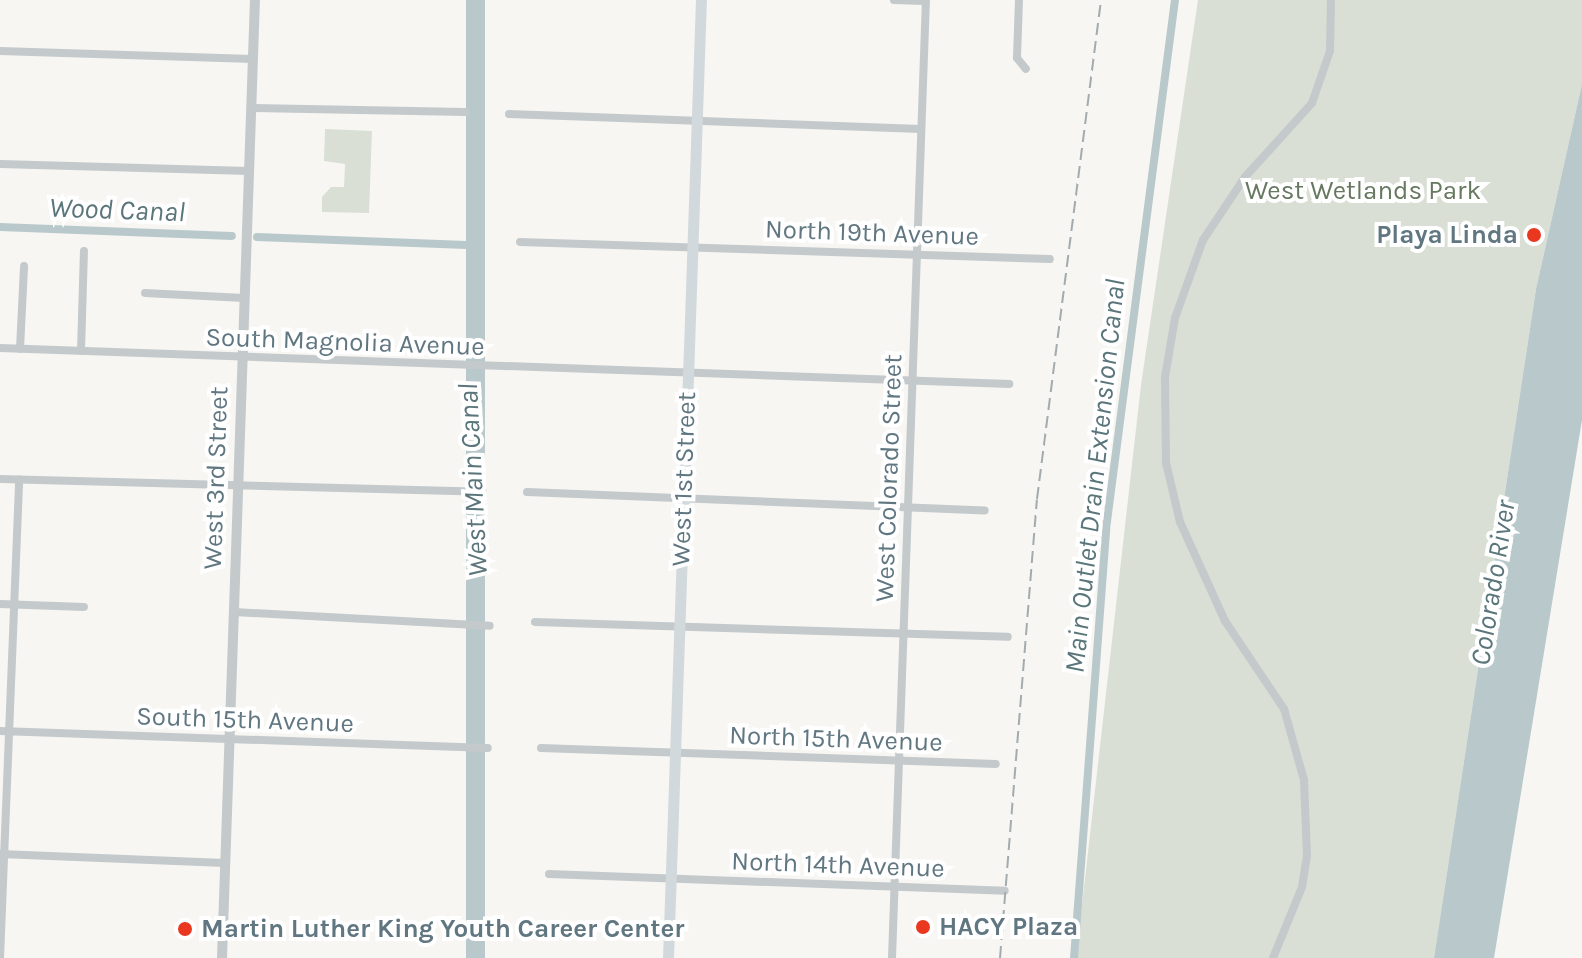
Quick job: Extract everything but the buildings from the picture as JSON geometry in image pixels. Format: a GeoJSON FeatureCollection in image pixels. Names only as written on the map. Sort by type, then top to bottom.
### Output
{"type":"FeatureCollection","features":[{"type":"Feature","properties":{"kind":"main road","name":"West 1st Street"},"geometry":{"type":"LineString","coordinates":[[668,958],[701,0]]}},
{"type":"Feature","properties":{"kind":"street","name":"West 3rd Street"},"geometry":{"type":"LineString","coordinates":[[222,958],[255,0]]}},
{"type":"Feature","properties":{"kind":"street"},"geometry":{"type":"LineString","coordinates":[[894,0],[926,0]]}},
{"type":"Feature","properties":{"kind":"street","name":"West Colorado Street"},"geometry":{"type":"LineString","coordinates":[[892,958],[926,0]]}},
{"type":"Feature","properties":{"kind":"street"},"geometry":{"type":"LineString","coordinates":[[1019,0],[1017,58],[1026,69]]}},
{"type":"Feature","properties":{"kind":"street"},"geometry":{"type":"LineString","coordinates":[[1273,958],[1302,887],[1307,855],[1304,780],[1284,709],[1225,621],[1180,522],[1166,463],[1165,377],[1175,318],[1203,240],[1245,177],[1312,103],[1330,51],[1331,0]]}},
{"type":"Feature","properties":{"kind":"street"},"geometry":{"type":"LineString","coordinates":[[0,51],[253,59]]}},
{"type":"Feature","properties":{"kind":"street"},"geometry":{"type":"LineString","coordinates":[[251,108],[465,112]]}},
{"type":"Feature","properties":{"kind":"street"},"geometry":{"type":"LineString","coordinates":[[509,114],[921,129]]}},
{"type":"Feature","properties":{"kind":"street"},"geometry":{"type":"LineString","coordinates":[[0,164],[249,171]]}},
{"type":"Feature","properties":{"kind":"street","name":"North 19th Avenue"},"geometry":{"type":"LineString","coordinates":[[520,242],[1050,259]]}},
{"type":"Feature","properties":{"kind":"street"},"geometry":{"type":"LineString","coordinates":[[81,351],[84,251]]}},
{"type":"Feature","properties":{"kind":"street"},"geometry":{"type":"LineString","coordinates":[[20,349],[24,266]]}},
{"type":"Feature","properties":{"kind":"street"},"geometry":{"type":"LineString","coordinates":[[145,293],[244,298]]}},
{"type":"Feature","properties":{"kind":"street","name":"South Magnolia Avenue"},"geometry":{"type":"LineString","coordinates":[[0,348],[483,369],[1009,384]]}},
{"type":"Feature","properties":{"kind":"street"},"geometry":{"type":"LineString","coordinates":[[0,479],[483,492]]}},
{"type":"Feature","properties":{"kind":"street"},"geometry":{"type":"LineString","coordinates":[[0,958],[4,731],[17,604],[19,479]]}},
{"type":"Feature","properties":{"kind":"street"},"geometry":{"type":"LineString","coordinates":[[527,492],[985,510]]}},
{"type":"Feature","properties":{"kind":"street"},"geometry":{"type":"LineString","coordinates":[[0,604],[84,607]]}},
{"type":"Feature","properties":{"kind":"street"},"geometry":{"type":"LineString","coordinates":[[234,612],[490,626]]}},
{"type":"Feature","properties":{"kind":"street"},"geometry":{"type":"LineString","coordinates":[[535,622],[1008,637]]}},
{"type":"Feature","properties":{"kind":"street","name":"South 15th Avenue"},"geometry":{"type":"LineString","coordinates":[[4,731],[488,748]]}},
{"type":"Feature","properties":{"kind":"street"},"geometry":{"type":"LineString","coordinates":[[541,748],[675,753]]}},
{"type":"Feature","properties":{"kind":"street","name":"North 15th Avenue"},"geometry":{"type":"LineString","coordinates":[[675,753],[996,764]]}},
{"type":"Feature","properties":{"kind":"street"},"geometry":{"type":"LineString","coordinates":[[2,854],[225,863]]}},
{"type":"Feature","properties":{"kind":"street","name":"North 14th Avenue"},"geometry":{"type":"LineString","coordinates":[[549,874],[1005,891]]}},
{"type":"Feature","properties":{"kind":"green space","name":"West Wetlands Park"},"geometry":{"type":"Polygon","coordinates":[[[1198,0],[1582,0],[1582,84],[1536,289],[1434,958],[1076,958],[1141,385],[1198,0]]]}},
{"type":"Feature","properties":{"kind":"green space"},"geometry":{"type":"Polygon","coordinates":[[[325,129],[372,131],[369,213],[322,212],[322,197],[331,187],[344,187],[345,164],[324,161],[325,129]]]}},
{"type":"Feature","properties":{"kind":"water","name":"West Main Canal"},"geometry":{"type":"Polygon","coordinates":[[[466,0],[485,0],[485,958],[466,958],[466,0]]]}},
{"type":"Feature","properties":{"kind":"water","name":"Colorado River"},"geometry":{"type":"Polygon","coordinates":[[[1582,84],[1582,420],[1494,958],[1434,958],[1536,289],[1582,84]]]}},
{"type":"Feature","properties":{"kind":"waterway","name":"Main Outlet Drain Extension Canal"},"geometry":{"type":"LineString","coordinates":[[1074,958],[1106,529],[1175,0]]}},
{"type":"Feature","properties":{"kind":"waterway","name":"Wood Canal"},"geometry":{"type":"LineString","coordinates":[[0,227],[232,236]]}},
{"type":"Feature","properties":{"kind":"waterway","name":"Wood Canal"},"geometry":{"type":"LineString","coordinates":[[257,237],[466,245]]}},
{"type":"Feature","properties":{"kind":"railway"},"geometry":{"type":"LineString","coordinates":[[1000,958],[1037,499],[1101,0]]}},
{"type":"Feature","properties":{"kind":"place","name":"Playa Linda"},"geometry":{"type":"Point","coordinates":[1534,235]}},
{"type":"Feature","properties":{"kind":"place","name":"HACY Plaza"},"geometry":{"type":"Point","coordinates":[923,927]}},
{"type":"Feature","properties":{"kind":"place","name":"Martin Luther King Youth Career Center"},"geometry":{"type":"Point","coordinates":[185,929]}}]}
